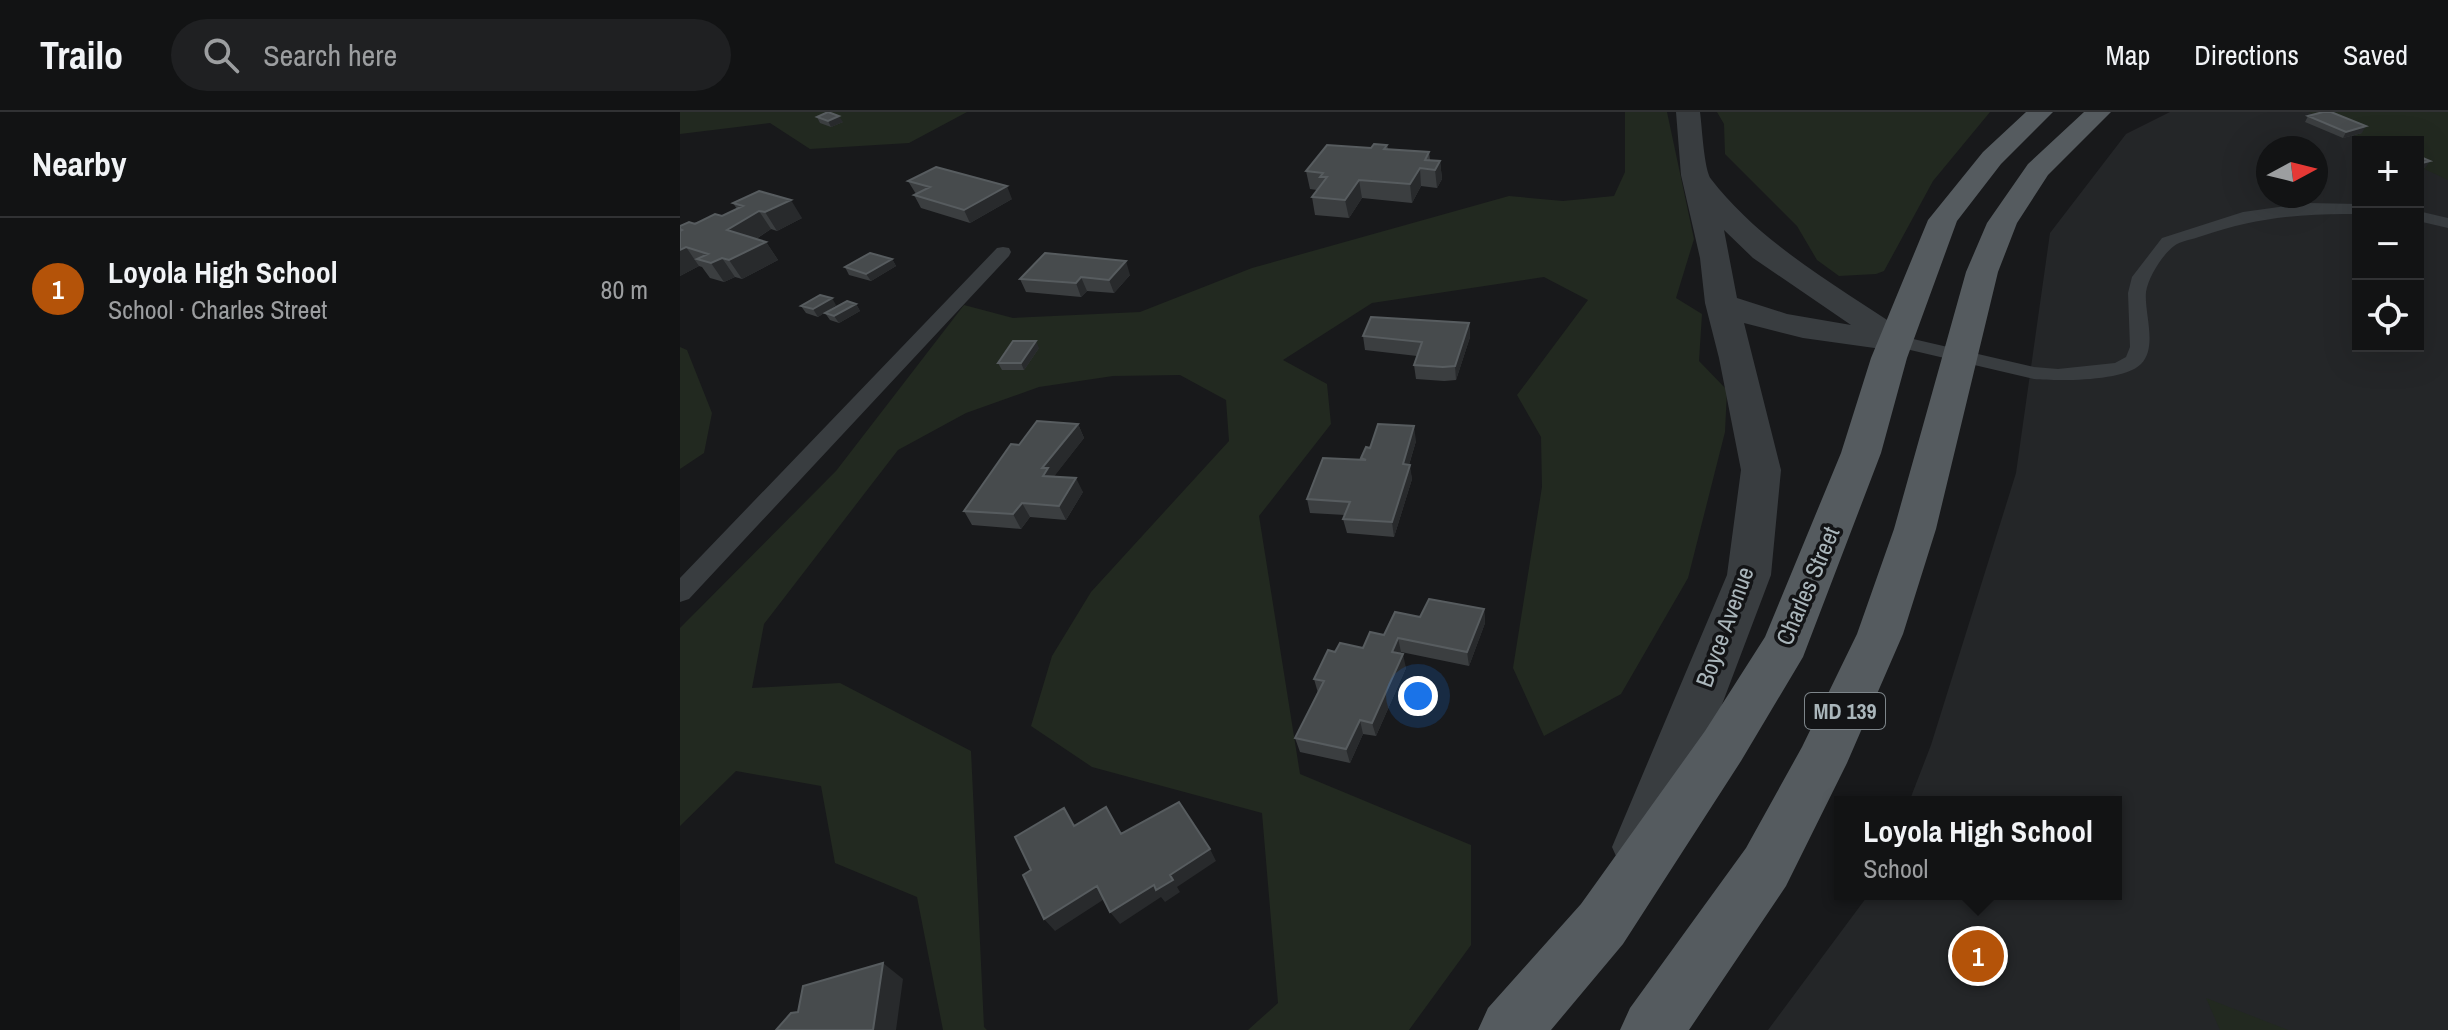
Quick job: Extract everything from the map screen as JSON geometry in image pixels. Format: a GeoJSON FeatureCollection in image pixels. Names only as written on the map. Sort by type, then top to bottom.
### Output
{"type":"FeatureCollection","features":[{"type":"Feature","properties":{"kind":"main road","name":"Charles Street"},"geometry":{"type":"LineString","coordinates":[[1510,1030],[1602,924],[1723,746],[1786,644],[1861,453],[1896,341],[1943,220],[1992,158],[2041,112]]}},
{"type":"Feature","properties":{"kind":"main road","name":"MD 139"},"geometry":{"type":"LineString","coordinates":[[1652,1030],[1766,867],[1821,763],[1880,634],[1915,529],[1982,272],[2002,223],[2038,170],[2099,112]]}},
{"type":"Feature","properties":{"kind":"street","name":"Boyce Avenue"},"geometry":{"type":"LineString","coordinates":[[1622,893],[1749,575],[1761,470],[1741,371],[1721,303],[1716,258],[1695,175],[1688,112]]}},
{"type":"Feature","properties":{"kind":"street"},"geometry":{"type":"LineString","coordinates":[[1695,175],[1738,228],[1764,251],[1896,341]]}},
{"type":"Feature","properties":{"kind":"street"},"geometry":{"type":"LineString","coordinates":[[1721,303],[1760,320],[1824,333],[1896,341]]}},
{"type":"Feature","properties":{"kind":"lane"},"geometry":{"type":"LineString","coordinates":[[1896,341],[2034,373],[2058,375],[2120,368],[2134,360],[2139,347],[2137,293],[2141,277],[2168,242],[2243,217],[2309,208],[2352,209]]}},
{"type":"Feature","properties":{"kind":"lane"},"geometry":{"type":"LineString","coordinates":[[2424,217],[2448,223]]}},
{"type":"Feature","properties":{"kind":"lane"},"geometry":{"type":"LineString","coordinates":[[680,593],[1003,252]]}},
{"type":"Feature","properties":{"kind":"shaded area"},"geometry":{"type":"Polygon","coordinates":[[[680,112],[967,112],[909,143],[810,149],[770,123],[680,134],[680,112]]]}},
{"type":"Feature","properties":{"kind":"shaded area"},"geometry":{"type":"Polygon","coordinates":[[[1625,112],[1667,112],[1694,239],[1676,298],[1702,314],[1699,361],[1727,390],[1725,432],[1688,578],[1621,694],[1544,736],[1513,668],[1542,487],[1541,437],[1517,395],[1588,300],[1544,277],[1372,303],[1283,360],[1327,384],[1331,424],[1259,516],[1300,774],[1471,845],[1471,945],[1409,1030],[1248,1030],[1278,1003],[1262,813],[1092,767],[1031,726],[1052,656],[1091,592],[1229,441],[1226,400],[1180,375],[1113,376],[1039,387],[966,413],[898,450],[764,624],[752,688],[840,683],[971,751],[984,1027],[987,1030],[943,1030],[917,897],[835,863],[821,786],[736,771],[680,826],[680,628],[836,471],[964,305],[1013,318],[1140,312],[1252,268],[1509,196],[1563,201],[1614,196],[1625,172],[1625,112]]]}},
{"type":"Feature","properties":{"kind":"shaded area"},"geometry":{"type":"Polygon","coordinates":[[[1717,112],[1990,112],[1933,181],[1884,271],[1839,276],[1817,260],[1797,226],[1725,154],[1724,124],[1717,112]]]}},
{"type":"Feature","properties":{"kind":"shaded area"},"geometry":{"type":"Polygon","coordinates":[[[2170,112],[2448,112],[2448,1030],[1768,1030],[1865,900],[2122,900],[2122,796],[1911,796],[1931,745],[2016,473],[2050,233],[2126,134],[2170,112]]]}},
{"type":"Feature","properties":{"kind":"shaded area"},"geometry":{"type":"Polygon","coordinates":[[[2308,112],[2448,112],[2448,180],[2424,169],[2424,136],[2356,136],[2308,112]]]}},
{"type":"Feature","properties":{"kind":"shaded area"},"geometry":{"type":"Polygon","coordinates":[[[680,347],[687,350],[712,413],[704,453],[680,469],[680,347]]]}},
{"type":"Feature","properties":{"kind":"shaded area"},"geometry":{"type":"Polygon","coordinates":[[[2206,998],[2288,1030],[2220,1030],[2206,998]]]}},
{"type":"Feature","properties":{"kind":"building"},"geometry":{"type":"Polygon","coordinates":[[[828,112],[839,116],[828,121],[817,117],[828,112]]]}},
{"type":"Feature","properties":{"kind":"building"},"geometry":{"type":"Polygon","coordinates":[[[2331,112],[2366,126],[2346,132],[2308,116],[2331,112]]]}},
{"type":"Feature","properties":{"kind":"building"},"geometry":{"type":"Polygon","coordinates":[[[1374,144],[1387,145],[1384,149],[1429,152],[1425,160],[1440,161],[1435,170],[1420,168],[1410,184],[1359,180],[1345,200],[1312,197],[1327,177],[1320,177],[1323,173],[1306,171],[1327,145],[1371,148],[1374,144]]]}},
{"type":"Feature","properties":{"kind":"building"},"geometry":{"type":"Polygon","coordinates":[[[936,167],[1007,186],[964,210],[914,195],[930,187],[908,181],[936,167]]]}},
{"type":"Feature","properties":{"kind":"building"},"geometry":{"type":"Polygon","coordinates":[[[759,191],[791,200],[765,212],[759,211],[727,230],[766,242],[729,260],[722,258],[711,263],[697,259],[708,254],[686,247],[680,250],[680,226],[689,222],[695,224],[715,214],[722,216],[743,206],[733,203],[759,191]]]}},
{"type":"Feature","properties":{"kind":"building"},"geometry":{"type":"Polygon","coordinates":[[[870,253],[892,259],[866,274],[845,267],[870,253]]]}},
{"type":"Feature","properties":{"kind":"building"},"geometry":{"type":"Polygon","coordinates":[[[1045,253],[1126,261],[1109,280],[1081,277],[1076,283],[1020,279],[1045,253]]]}},
{"type":"Feature","properties":{"kind":"building"},"geometry":{"type":"Polygon","coordinates":[[[820,295],[832,298],[813,309],[801,306],[820,295]]]}},
{"type":"Feature","properties":{"kind":"building"},"geometry":{"type":"Polygon","coordinates":[[[847,301],[856,304],[834,316],[825,313],[847,301]]]}},
{"type":"Feature","properties":{"kind":"building"},"geometry":{"type":"Polygon","coordinates":[[[1371,317],[1469,323],[1455,366],[1443,367],[1414,365],[1422,342],[1363,336],[1371,317]]]}},
{"type":"Feature","properties":{"kind":"building"},"geometry":{"type":"Polygon","coordinates":[[[1013,341],[1036,341],[1021,363],[998,363],[1013,341]]]}},
{"type":"Feature","properties":{"kind":"building"},"geometry":{"type":"Polygon","coordinates":[[[1037,421],[1078,424],[1042,468],[1048,468],[1043,476],[1076,478],[1059,506],[1022,503],[1013,514],[964,511],[1011,444],[1019,445],[1037,421]]]}},
{"type":"Feature","properties":{"kind":"building"},"geometry":{"type":"Polygon","coordinates":[[[1378,424],[1414,426],[1403,464],[1410,465],[1392,522],[1343,519],[1350,502],[1307,499],[1323,458],[1366,460],[1361,458],[1366,447],[1370,448],[1378,424]]]}},
{"type":"Feature","properties":{"kind":"building"},"geometry":{"type":"Polygon","coordinates":[[[1429,599],[1484,609],[1467,652],[1398,638],[1392,652],[1403,654],[1372,723],[1360,720],[1346,749],[1295,738],[1324,681],[1314,679],[1328,650],[1335,652],[1340,643],[1363,648],[1370,632],[1384,635],[1395,612],[1420,617],[1429,599]]]}},
{"type":"Feature","properties":{"kind":"building"},"geometry":{"type":"Polygon","coordinates":[[[1179,802],[1210,849],[1170,875],[1173,880],[1156,890],[1154,885],[1110,912],[1097,886],[1044,919],[1023,875],[1031,870],[1015,837],[1064,808],[1074,826],[1106,807],[1121,834],[1179,802]]]}},
{"type":"Feature","properties":{"kind":"building"},"geometry":{"type":"Polygon","coordinates":[[[883,963],[873,1030],[776,1030],[791,1013],[798,1012],[803,986],[883,963]]]}},
{"type":"Feature","properties":{"kind":"place","name":"Loyola High School"},"geometry":{"type":"Point","coordinates":[1978,956]}}]}
